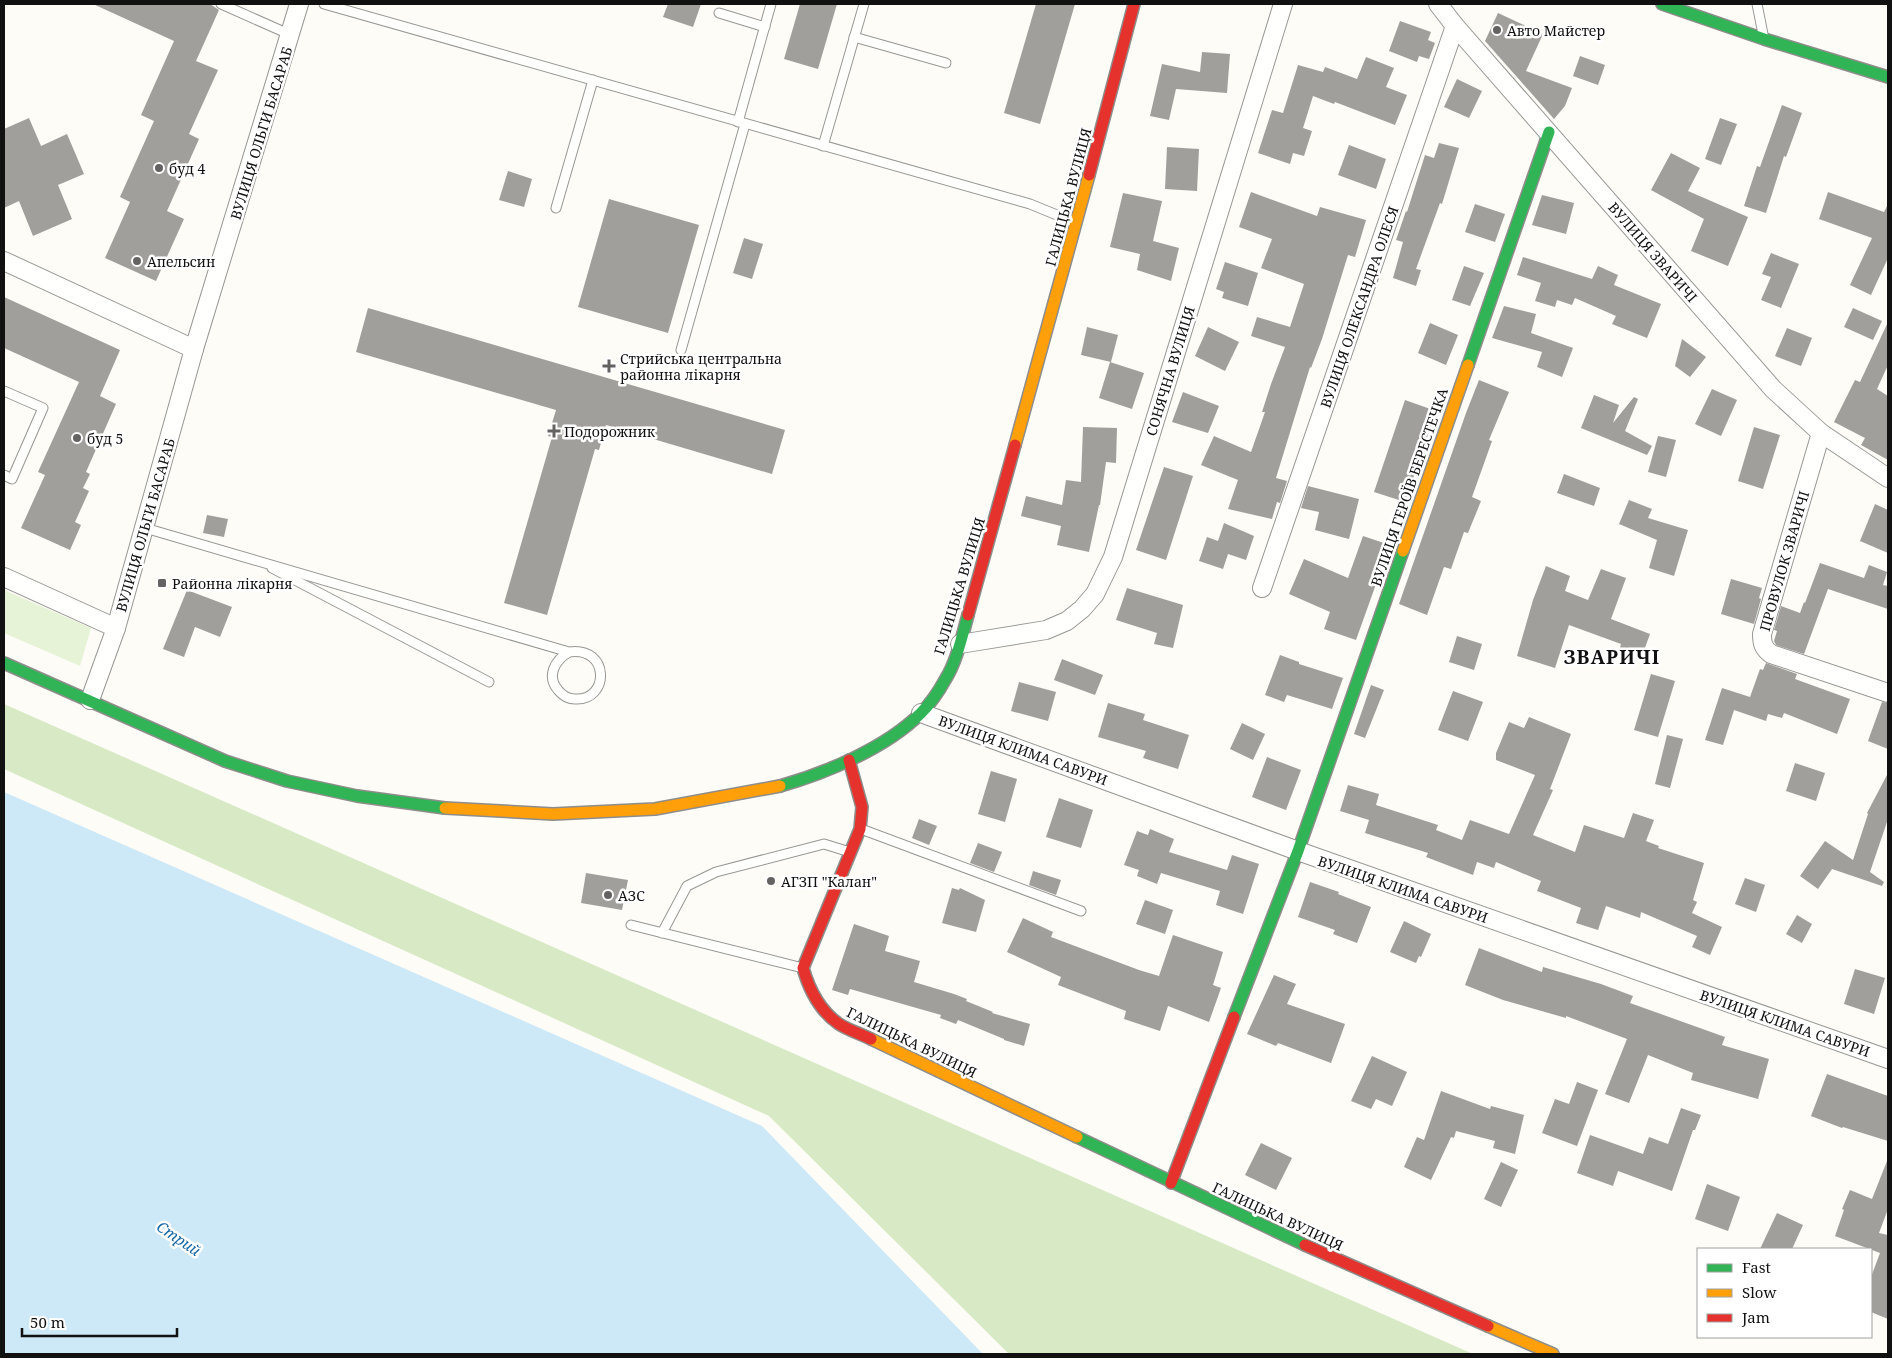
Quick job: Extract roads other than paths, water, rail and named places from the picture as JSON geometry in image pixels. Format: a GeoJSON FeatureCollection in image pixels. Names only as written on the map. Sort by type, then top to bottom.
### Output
{"type":"FeatureCollection","features":[{"type":"Feature","properties":{"kind":"main road","name":"ГАЛИЦЬКА ВУЛИЦЯ"},"geometry":{"type":"LineString","coordinates":[[4,663],[225,761],[287,781],[357,796],[447,808],[553,814],[655,809],[769,789],[810,777],[884,742],[920,712],[946,679],[960,644],[1134,4]]}},
{"type":"Feature","properties":{"kind":"main road"},"geometry":{"type":"LineString","coordinates":[[1662,4],[1764,39],[1888,77]]}},
{"type":"Feature","properties":{"kind":"main road","name":"ВУЛИЦЯ ГЕРОЇВ БЕРЕСТЕЧКА"},"geometry":{"type":"LineString","coordinates":[[1172,1183],[1298,851],[1549,132]]}},
{"type":"Feature","properties":{"kind":"main road"},"geometry":{"type":"LineString","coordinates":[[803,968],[860,829],[862,806],[849,760]]}},
{"type":"Feature","properties":{"kind":"main road","name":"ГАЛИЦЬКА ВУЛИЦЯ"},"geometry":{"type":"LineString","coordinates":[[803,968],[809,989],[821,1008],[839,1024],[1281,1235],[1553,1354]]}},
{"type":"Feature","properties":{"kind":"street","name":"ВУЛИЦЯ ОЛЬГИ БАСАРАБ"},"geometry":{"type":"LineString","coordinates":[[90,700],[116,628],[194,349],[299,4]]}},
{"type":"Feature","properties":{"kind":"street","name":"СОНЯЧНА ВУЛИЦЯ"},"geometry":{"type":"LineString","coordinates":[[960,644],[1046,630],[1067,621],[1095,594],[1113,557],[1283,4]]}},
{"type":"Feature","properties":{"kind":"street","name":"ВУЛИЦЯ ЗВАРИЧІ"},"geometry":{"type":"LineString","coordinates":[[1438,4],[1455,26],[1773,389],[1822,433],[1888,478]]}},
{"type":"Feature","properties":{"kind":"street","name":"ВУЛИЦЯ ОЛЕКСАНДРА ОЛЕСЯ"},"geometry":{"type":"LineString","coordinates":[[1262,588],[1455,26]]}},
{"type":"Feature","properties":{"kind":"street"},"geometry":{"type":"LineString","coordinates":[[4,261],[194,349]]}},
{"type":"Feature","properties":{"kind":"street","name":"ПРОВУЛОК ЗВАРИЧІ"},"geometry":{"type":"LineString","coordinates":[[1822,433],[1762,634],[1762,642],[1764,649],[1771,654],[1888,693]]}},
{"type":"Feature","properties":{"kind":"street"},"geometry":{"type":"LineString","coordinates":[[4,577],[116,628]]}},
{"type":"Feature","properties":{"kind":"street","name":"ВУЛИЦЯ КЛИМА САВУРИ"},"geometry":{"type":"LineString","coordinates":[[920,712],[1298,851],[1888,1059]]}},
{"type":"Feature","properties":{"kind":"lane"},"geometry":{"type":"LineString","coordinates":[[221,4],[291,35]]}},
{"type":"Feature","properties":{"kind":"lane"},"geometry":{"type":"LineString","coordinates":[[324,4],[1030,204],[1076,223]]}},
{"type":"Feature","properties":{"kind":"lane"},"geometry":{"type":"LineString","coordinates":[[681,350],[742,123],[771,4]]}},
{"type":"Feature","properties":{"kind":"lane"},"geometry":{"type":"LineString","coordinates":[[823,146],[864,4]]}},
{"type":"Feature","properties":{"kind":"lane"},"geometry":{"type":"LineString","coordinates":[[1757,4],[1764,39]]}},
{"type":"Feature","properties":{"kind":"lane"},"geometry":{"type":"LineString","coordinates":[[719,13],[765,26]]}},
{"type":"Feature","properties":{"kind":"lane"},"geometry":{"type":"LineString","coordinates":[[854,37],[946,63]]}},
{"type":"Feature","properties":{"kind":"lane"},"geometry":{"type":"LineString","coordinates":[[556,208],[592,80]]}},
{"type":"Feature","properties":{"kind":"lane"},"geometry":{"type":"LineString","coordinates":[[4,391],[43,408],[12,479],[4,475]]}},
{"type":"Feature","properties":{"kind":"lane"},"geometry":{"type":"LineString","coordinates":[[145,528],[569,652],[578,651],[586,653],[594,658],[601,674],[600,683],[588,697],[571,699],[563,695],[553,681],[555,663],[561,656],[569,652]]}},
{"type":"Feature","properties":{"kind":"lane"},"geometry":{"type":"LineString","coordinates":[[254,559],[489,682]]}},
{"type":"Feature","properties":{"kind":"lane"},"geometry":{"type":"LineString","coordinates":[[860,829],[1081,911]]}},
{"type":"Feature","properties":{"kind":"lane"},"geometry":{"type":"LineString","coordinates":[[662,933],[687,886],[716,872],[824,844],[851,852]]}},
{"type":"Feature","properties":{"kind":"lane"},"geometry":{"type":"LineString","coordinates":[[631,925],[803,968]]}},
{"type":"Feature","properties":{"kind":"water","name":"Стрий"},"geometry":{"type":"Polygon","coordinates":[[[4,792],[762,1126],[983,1354],[4,1354],[4,792]]]}},
{"type":"Feature","properties":{"kind":"place","name":"Авто Майстер"},"geometry":{"type":"Point","coordinates":[1497,30]}},
{"type":"Feature","properties":{"kind":"place","name":"буд 4"},"geometry":{"type":"Point","coordinates":[159,168]}},
{"type":"Feature","properties":{"kind":"place","name":"Апельсин"},"geometry":{"type":"Point","coordinates":[137,261]}},
{"type":"Feature","properties":{"kind":"place","name":"Стрийська центральна районна лікарня"},"geometry":{"type":"Point","coordinates":[609,366]}},
{"type":"Feature","properties":{"kind":"place","name":"Подорожник"},"geometry":{"type":"Point","coordinates":[554,431]}},
{"type":"Feature","properties":{"kind":"place","name":"буд 5"},"geometry":{"type":"Point","coordinates":[77,438]}},
{"type":"Feature","properties":{"kind":"place","name":"Районна лікарня"},"geometry":{"type":"Point","coordinates":[162,583]}},
{"type":"Feature","properties":{"kind":"place","name":"АГЗП \"Калан\""},"geometry":{"type":"Point","coordinates":[771,881]}},
{"type":"Feature","properties":{"kind":"place","name":"АЗС"},"geometry":{"type":"Point","coordinates":[608,895]}},
{"type":"Feature","properties":{"kind":"district","name":"ЗВАРИЧІ"},"geometry":{"type":"Point","coordinates":[1612,657]}}]}
